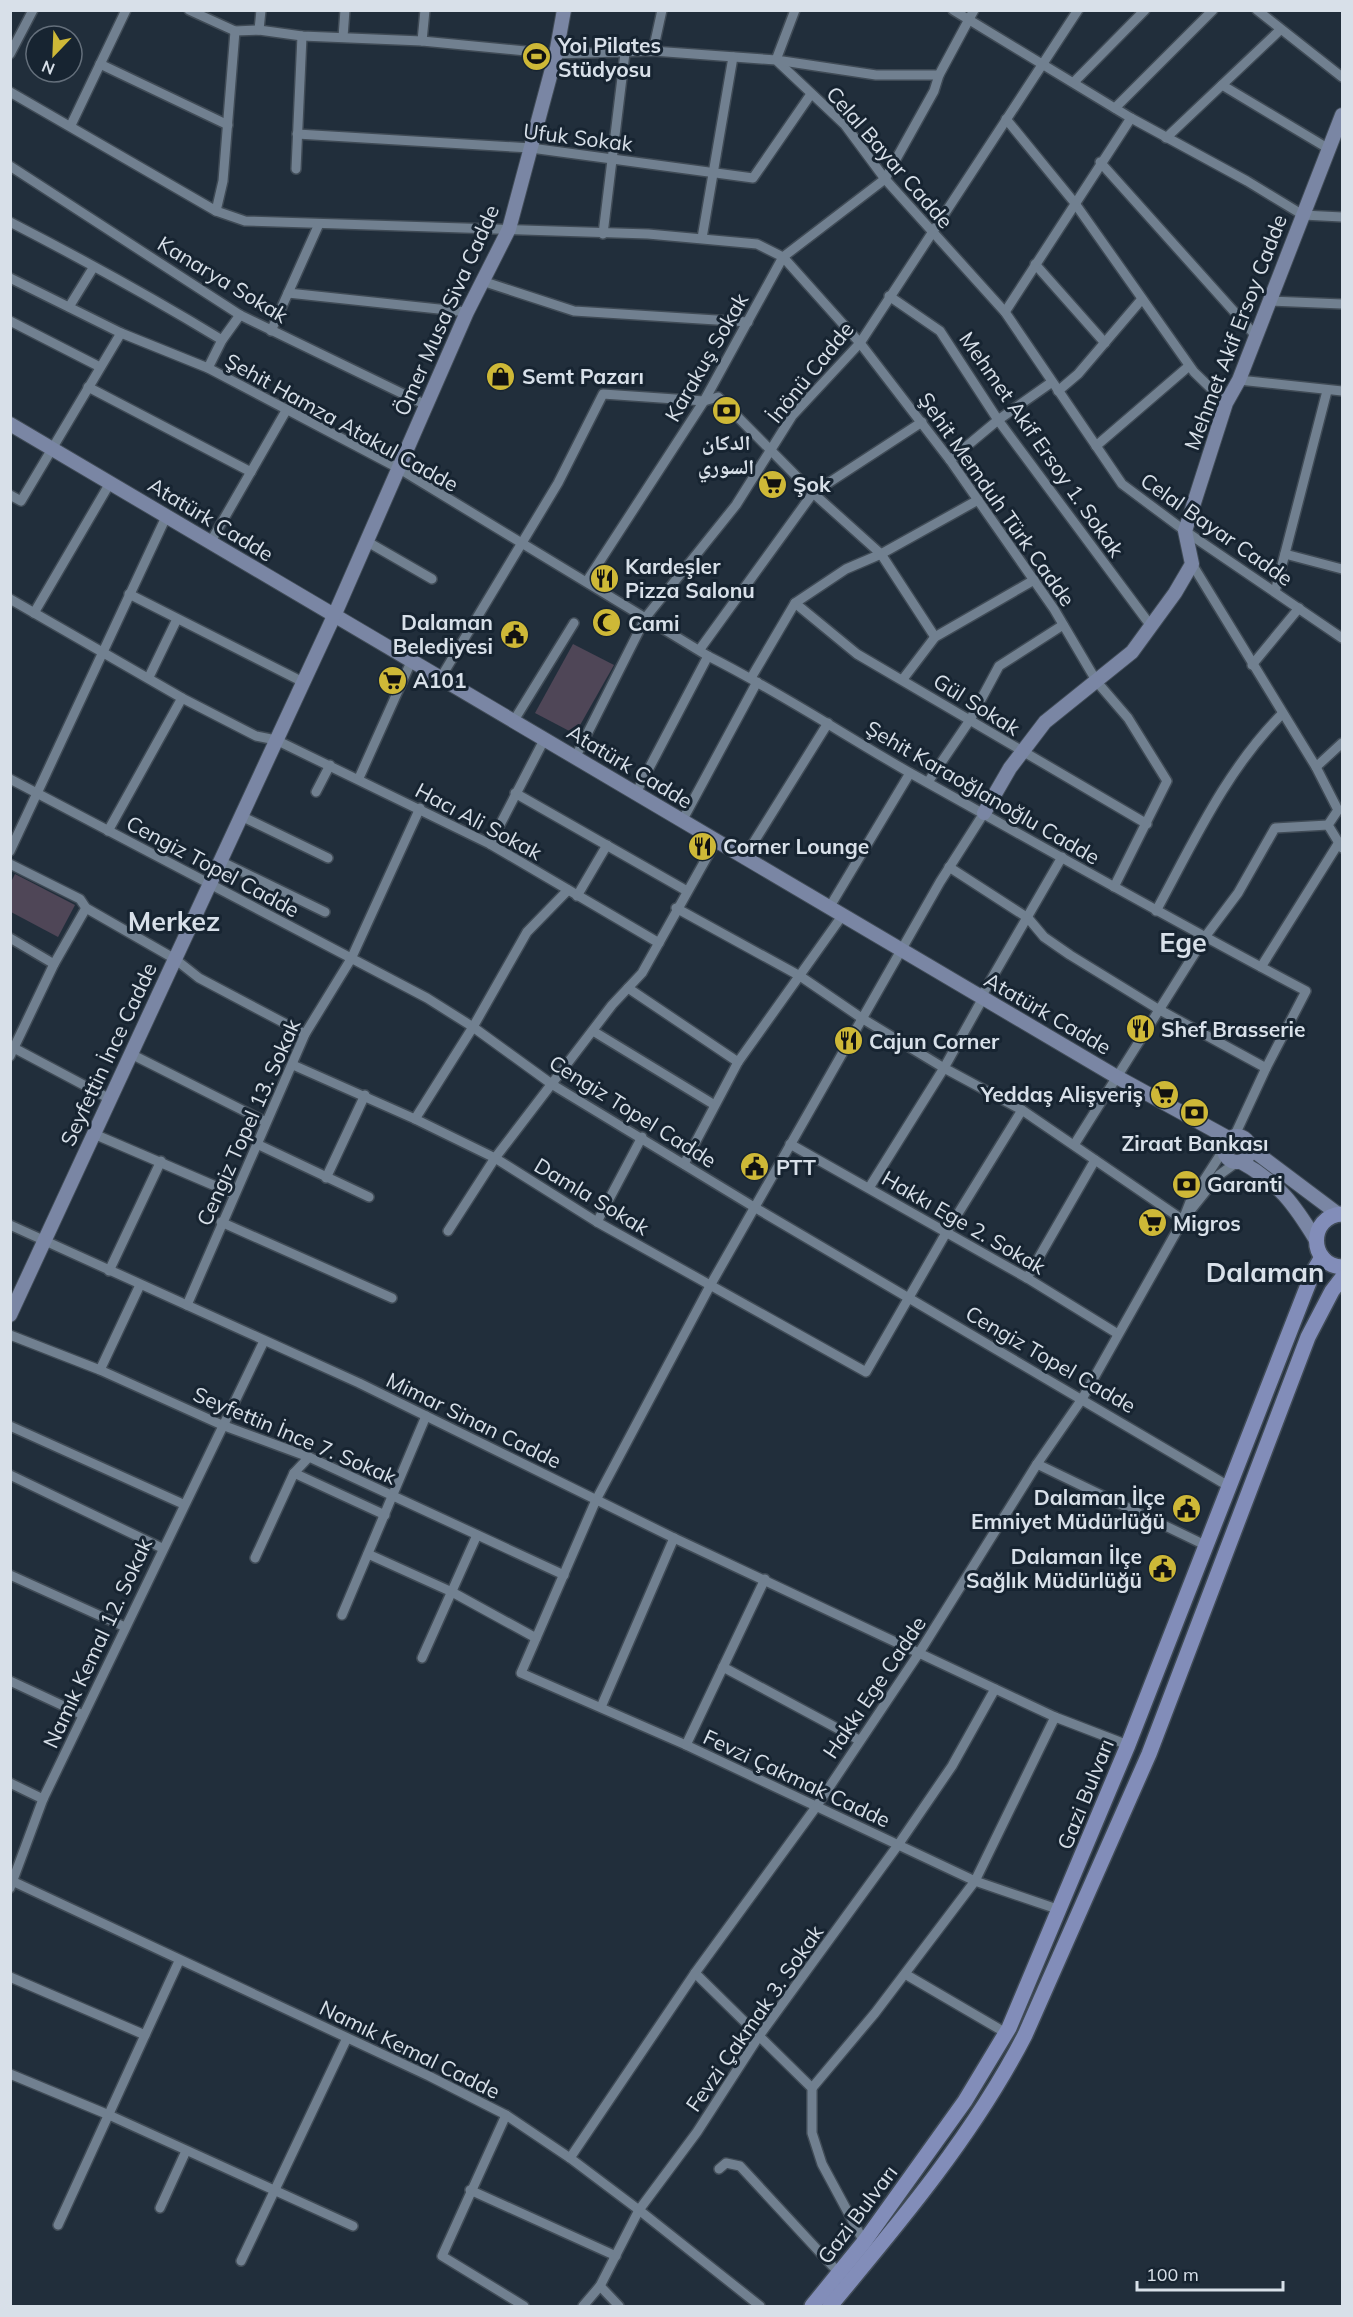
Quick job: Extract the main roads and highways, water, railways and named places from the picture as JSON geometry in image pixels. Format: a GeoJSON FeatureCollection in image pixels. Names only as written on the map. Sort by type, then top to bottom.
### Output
{"type":"FeatureCollection","features":[{"type":"Feature","properties":{"kind":"main road","name":"Ömer Musa Siva Cadde"},"geometry":{"type":"LineString","coordinates":[[334,616],[467,312],[509,229],[556,54],[564,10]]}},
{"type":"Feature","properties":{"kind":"main road","name":"Mehmet Akif Ersoy Cadde"},"geometry":{"type":"LineString","coordinates":[[984,813],[1022,753],[1045,722],[1132,652],[1176,593],[1191,564],[1185,531],[1226,403],[1239,380],[1303,215],[1335,141],[1342,115]]}},
{"type":"Feature","properties":{"kind":"main road","name":"Atatürk Cadde"},"geometry":{"type":"LineString","coordinates":[[10,424],[842,916],[1230,1142]]}},
{"type":"Feature","properties":{"kind":"main road","name":"Seyfettin İnce Cadde"},"geometry":{"type":"LineString","coordinates":[[10,1315],[334,616]]}},
{"type":"Feature","properties":{"kind":"main road"},"geometry":{"type":"LineString","coordinates":[[1316,1240],[1322,1223],[1340,1214],[1250,1148],[1242,1138],[1230,1142],[1229,1160],[1239,1162],[1270,1180],[1292,1202],[1316,1240],[1322,1257],[1328,1263],[1342,1267]]}},
{"type":"Feature","properties":{"kind":"main road"},"geometry":{"type":"LineString","coordinates":[[1239,1162],[1248,1156],[1250,1148]]}},
{"type":"Feature","properties":{"kind":"main road","name":"Gazi Bulvarı"},"geometry":{"type":"LineString","coordinates":[[812,2307],[864,2242],[965,2101],[1006,2033],[1128,1745],[1313,1272],[1322,1257]]}},
{"type":"Feature","properties":{"kind":"main road","name":"Gazi Bulvarı"},"geometry":{"type":"LineString","coordinates":[[830,2307],[881,2245],[978,2115],[1005,2073],[1025,2035],[1149,1754],[1308,1337],[1332,1291],[1342,1278]]}},
{"type":"Feature","properties":{"kind":"place","name":"Yoi Pilates Stüdyosu"},"geometry":{"type":"Point","coordinates":[537,57]}},
{"type":"Feature","properties":{"kind":"place","name":"Semt Pazarı"},"geometry":{"type":"Point","coordinates":[501,376]}},
{"type":"Feature","properties":{"kind":"place","name":"الدكان السوري"},"geometry":{"type":"Point","coordinates":[726,411]}},
{"type":"Feature","properties":{"kind":"place","name":"Şok"},"geometry":{"type":"Point","coordinates":[772,484]}},
{"type":"Feature","properties":{"kind":"place","name":"Kardeşler Pizza Salonu"},"geometry":{"type":"Point","coordinates":[604,578]}},
{"type":"Feature","properties":{"kind":"place","name":"Cami"},"geometry":{"type":"Point","coordinates":[607,623]}},
{"type":"Feature","properties":{"kind":"place","name":"Dalaman Belediyesi"},"geometry":{"type":"Point","coordinates":[514,634]}},
{"type":"Feature","properties":{"kind":"place","name":"A101"},"geometry":{"type":"Point","coordinates":[392,680]}},
{"type":"Feature","properties":{"kind":"place","name":"Corner Lounge"},"geometry":{"type":"Point","coordinates":[702,846]}},
{"type":"Feature","properties":{"kind":"place","name":"Shef Brasserie"},"geometry":{"type":"Point","coordinates":[1140,1029]}},
{"type":"Feature","properties":{"kind":"place","name":"Cajun Corner"},"geometry":{"type":"Point","coordinates":[848,1041]}},
{"type":"Feature","properties":{"kind":"place","name":"Yeddaş Alişveriş"},"geometry":{"type":"Point","coordinates":[1164,1094]}},
{"type":"Feature","properties":{"kind":"place","name":"Ziraat Bankası"},"geometry":{"type":"Point","coordinates":[1195,1112]}},
{"type":"Feature","properties":{"kind":"place","name":"PTT"},"geometry":{"type":"Point","coordinates":[755,1167]}},
{"type":"Feature","properties":{"kind":"place","name":"Garanti"},"geometry":{"type":"Point","coordinates":[1186,1184]}},
{"type":"Feature","properties":{"kind":"place","name":"Migros"},"geometry":{"type":"Point","coordinates":[1152,1223]}},
{"type":"Feature","properties":{"kind":"place","name":"Dalaman İlçe Emniyet Müdürlüğü"},"geometry":{"type":"Point","coordinates":[1186,1509]}},
{"type":"Feature","properties":{"kind":"place","name":"Dalaman İlçe Sağlık Müdürlüğü"},"geometry":{"type":"Point","coordinates":[1163,1568]}},
{"type":"Feature","properties":{"kind":"district","name":"Merkez"},"geometry":{"type":"Point","coordinates":[174,921]}},
{"type":"Feature","properties":{"kind":"district","name":"Ege"},"geometry":{"type":"Point","coordinates":[1183,942]}},
{"type":"Feature","properties":{"kind":"district","name":"Dalaman"},"geometry":{"type":"Point","coordinates":[1265,1272]}}]}
